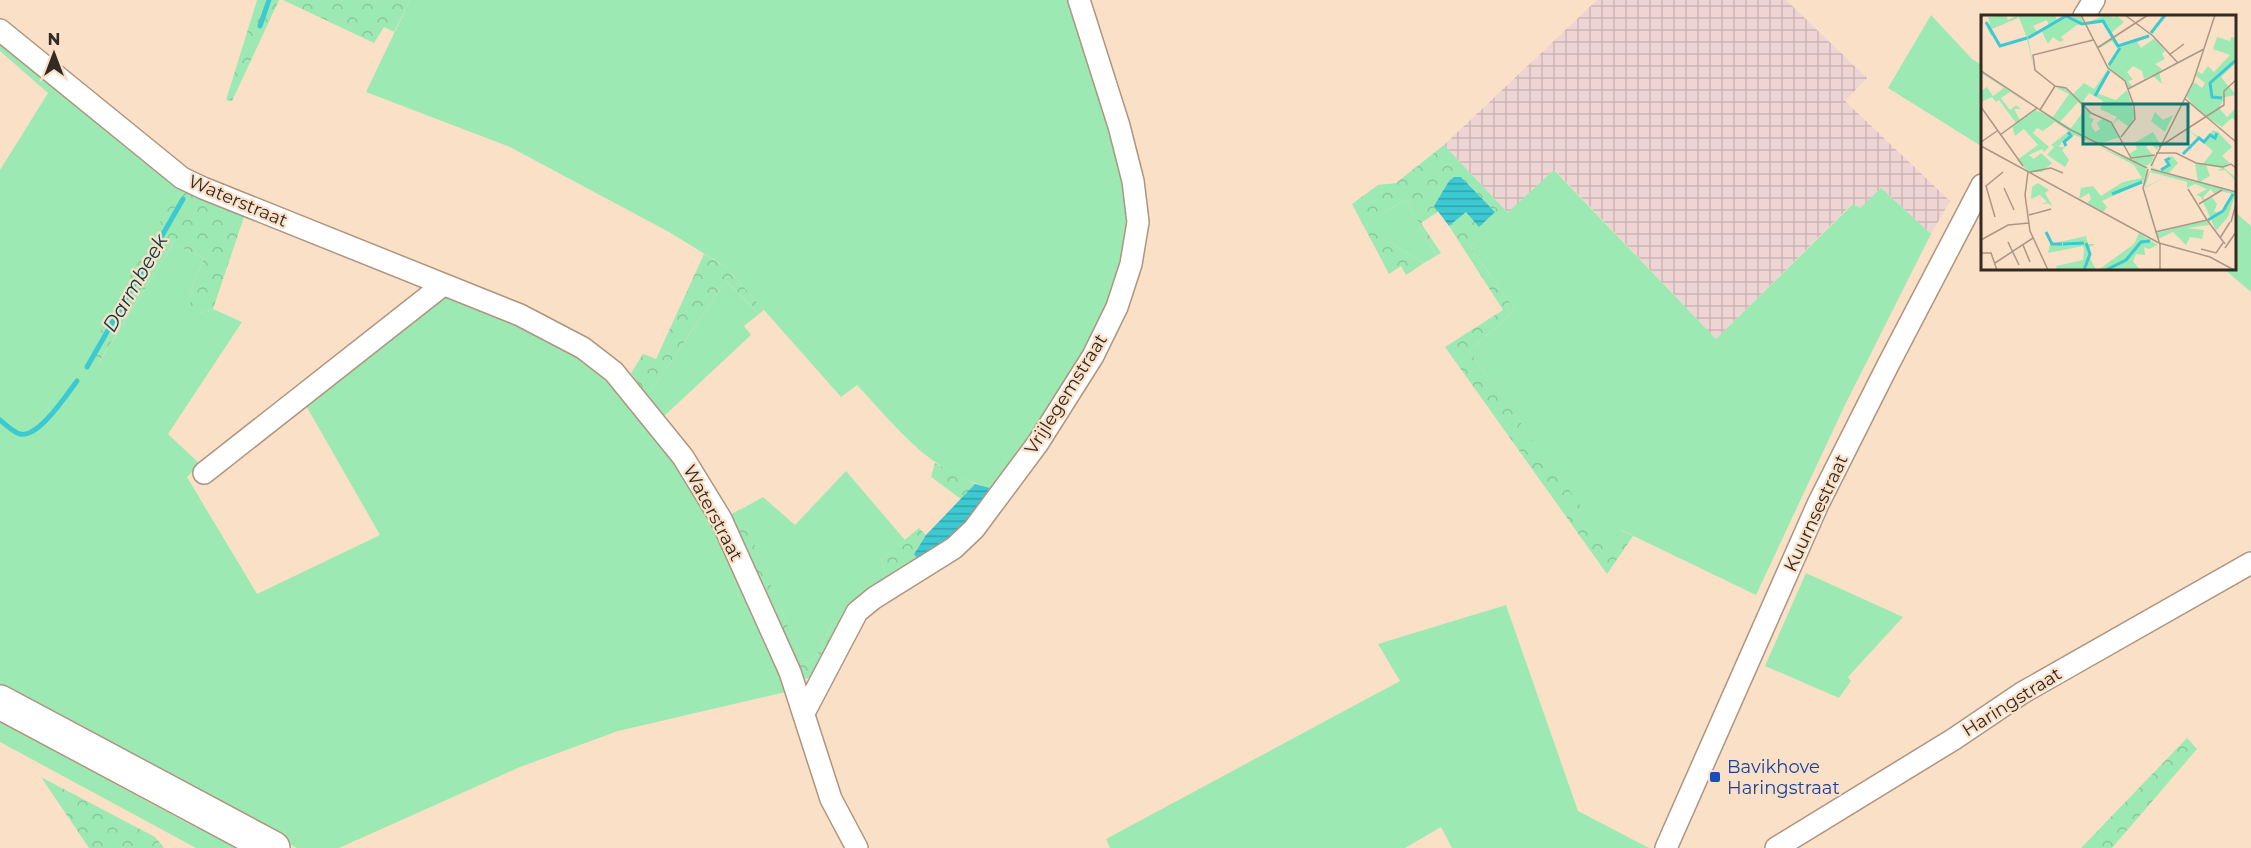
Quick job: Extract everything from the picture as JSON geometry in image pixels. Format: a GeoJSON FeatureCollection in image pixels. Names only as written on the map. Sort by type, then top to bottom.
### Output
{"type":"FeatureCollection","features":[{"type":"Feature","properties":{"kind":"main road"},"geometry":{"type":"LineString","coordinates":[[0,702],[273,848]]}},
{"type":"Feature","properties":{"kind":"street","name":"Vrijlegemstraat"},"geometry":{"type":"LineString","coordinates":[[804,711],[857,612],[874,598],[954,548],[974,529],[1038,443],[1093,356],[1117,307],[1131,264],[1138,222],[1133,181],[1119,126],[1079,0]]}},
{"type":"Feature","properties":{"kind":"street"},"geometry":{"type":"LineString","coordinates":[[2085,15],[2094,0]]}},
{"type":"Feature","properties":{"kind":"street","name":"Waterstraat"},"geometry":{"type":"LineString","coordinates":[[0,30],[182,178],[520,315],[573,343],[614,372],[627,385],[683,457],[721,519],[790,672],[831,799],[857,848]]}},
{"type":"Feature","properties":{"kind":"street","name":"Kuurnsestraat"},"geometry":{"type":"LineString","coordinates":[[1666,848],[1818,504],[1887,365],[1981,189]]}},
{"type":"Feature","properties":{"kind":"street"},"geometry":{"type":"LineString","coordinates":[[204,473],[443,285]]}},
{"type":"Feature","properties":{"kind":"street","name":"Haringstraat"},"geometry":{"type":"LineString","coordinates":[[1776,848],[1954,739],[2022,693],[2251,563]]}},
{"type":"Feature","properties":{"kind":"shaded area"},"geometry":{"type":"Polygon","coordinates":[[[1597,0],[1786,0],[1867,78],[1845,101],[1950,201],[1931,234],[1881,188],[1860,209],[1852,204],[1716,339],[1555,170],[1508,213],[1444,145],[1597,0]]]}},
{"type":"Feature","properties":{"kind":"green space"},"geometry":{"type":"Polygon","coordinates":[[[257,0],[279,0],[232,101],[226,100],[257,0]]]}},
{"type":"Feature","properties":{"kind":"green space"},"geometry":{"type":"Polygon","coordinates":[[[283,0],[410,0],[394,32],[384,27],[374,43],[283,0]]]}},
{"type":"Feature","properties":{"kind":"green space"},"geometry":{"type":"Polygon","coordinates":[[[410,0],[1072,0],[1127,182],[1130,234],[1102,327],[999,491],[974,483],[954,473],[919,450],[857,385],[841,397],[726,267],[669,232],[510,147],[366,92],[410,0]]]}},
{"type":"Feature","properties":{"kind":"green space"},"geometry":{"type":"Polygon","coordinates":[[[1931,15],[1972,59],[1981,64],[1981,146],[1888,88],[1931,15]]]}},
{"type":"Feature","properties":{"kind":"green space"},"geometry":{"type":"Polygon","coordinates":[[[0,37],[181,184],[97,366],[173,244],[204,258],[189,294],[200,313],[213,309],[242,322],[168,434],[200,464],[187,477],[257,594],[380,535],[304,402],[447,294],[530,325],[623,388],[704,505],[790,691],[618,731],[520,767],[339,848],[297,848],[222,809],[211,797],[133,754],[117,754],[0,690],[0,170],[48,93],[0,51],[0,37]]]}},
{"type":"Feature","properties":{"kind":"green space"},"geometry":{"type":"Polygon","coordinates":[[[1444,145],[1508,213],[1470,247],[1515,310],[1469,351],[1610,547],[1620,530],[1633,536],[1607,574],[1445,347],[1503,310],[1449,226],[1466,212],[1495,212],[1461,177],[1449,181],[1435,206],[1439,211],[1421,223],[1441,253],[1436,256],[1406,199],[1382,214],[1381,222],[1395,246],[1424,263],[1406,275],[1401,266],[1389,274],[1352,204],[1378,185],[1396,183],[1444,145]]]}},
{"type":"Feature","properties":{"kind":"green space"},"geometry":{"type":"Polygon","coordinates":[[[1554,170],[1716,339],[1853,204],[1860,208],[1881,188],[1931,234],[1844,407],[1756,595],[1621,530],[1610,548],[1469,351],[1515,310],[1470,247],[1554,170]]]}},
{"type":"Feature","properties":{"kind":"green space"},"geometry":{"type":"Polygon","coordinates":[[[181,184],[245,214],[213,309],[200,313],[191,307],[189,294],[204,258],[173,244],[96,367],[86,357],[181,184]]]}},
{"type":"Feature","properties":{"kind":"green space"},"geometry":{"type":"Polygon","coordinates":[[[1406,199],[1436,256],[1424,263],[1395,246],[1380,222],[1382,214],[1406,199]]]}},
{"type":"Feature","properties":{"kind":"green space"},"geometry":{"type":"Polygon","coordinates":[[[2236,213],[2251,226],[2251,292],[2225,270],[2236,270],[2236,213]]]}},
{"type":"Feature","properties":{"kind":"green space"},"geometry":{"type":"Polygon","coordinates":[[[704,254],[726,267],[764,310],[759,314],[726,281],[647,396],[631,373],[643,354],[656,359],[704,254]]]}},
{"type":"Feature","properties":{"kind":"green space"},"geometry":{"type":"Polygon","coordinates":[[[726,281],[759,314],[744,326],[751,335],[662,418],[647,396],[726,281]]]}},
{"type":"Feature","properties":{"kind":"green space"},"geometry":{"type":"Polygon","coordinates":[[[935,463],[975,484],[961,499],[931,477],[935,463]]]}},
{"type":"Feature","properties":{"kind":"green space"},"geometry":{"type":"Polygon","coordinates":[[[846,471],[905,540],[881,560],[888,581],[841,629],[832,624],[820,650],[811,662],[803,663],[740,510],[763,497],[795,525],[846,471]]]}},
{"type":"Feature","properties":{"kind":"green space"},"geometry":{"type":"Polygon","coordinates":[[[990,488],[999,491],[971,527],[888,581],[881,560],[919,528],[926,535],[914,553],[968,519],[990,488]]]}},
{"type":"Feature","properties":{"kind":"green space"},"geometry":{"type":"Polygon","coordinates":[[[740,509],[803,663],[811,662],[820,650],[832,624],[841,629],[814,677],[805,679],[798,674],[729,516],[740,509]]]}},
{"type":"Feature","properties":{"kind":"green space"},"geometry":{"type":"Polygon","coordinates":[[[1806,573],[1903,617],[1848,677],[1851,681],[1839,698],[1765,666],[1806,573]]]}},
{"type":"Feature","properties":{"kind":"green space"},"geometry":{"type":"Polygon","coordinates":[[[1506,605],[1578,811],[1649,848],[1452,848],[1441,827],[1405,848],[1110,848],[1106,839],[1400,681],[1378,644],[1506,605]]]}},
{"type":"Feature","properties":{"kind":"green space"},"geometry":{"type":"Polygon","coordinates":[[[0,713],[103,770],[113,783],[197,828],[211,828],[247,848],[196,848],[0,742],[0,713]]]}},
{"type":"Feature","properties":{"kind":"green space"},"geometry":{"type":"Polygon","coordinates":[[[2187,738],[2197,749],[2112,848],[2081,848],[2187,738]]]}},
{"type":"Feature","properties":{"kind":"green space"},"geometry":{"type":"Polygon","coordinates":[[[41,777],[155,837],[164,848],[89,848],[41,777]]]}},
{"type":"Feature","properties":{"kind":"water"},"geometry":{"type":"Polygon","coordinates":[[[1454,177],[1461,177],[1495,212],[1479,227],[1466,212],[1449,226],[1434,206],[1449,181],[1454,177]]]}},
{"type":"Feature","properties":{"kind":"water"},"geometry":{"type":"Polygon","coordinates":[[[975,484],[990,488],[959,530],[939,548],[916,557],[914,554],[926,535],[975,484]]]}},
{"type":"Feature","properties":{"kind":"waterway","name":"Darmbeek"},"geometry":{"type":"LineString","coordinates":[[260,26],[269,0]]}},
{"type":"Feature","properties":{"kind":"waterway","name":"Darmbeek"},"geometry":{"type":"LineString","coordinates":[[87,367],[183,199]]}},
{"type":"Feature","properties":{"kind":"waterway","name":"Darmbeek"},"geometry":{"type":"LineString","coordinates":[[0,420],[20,434],[27,434],[35,430],[59,405],[77,381]]}},
{"type":"Feature","properties":{"kind":"place","name":"Bavikhove Haringstraat"},"geometry":{"type":"Point","coordinates":[1715,777]}}]}
